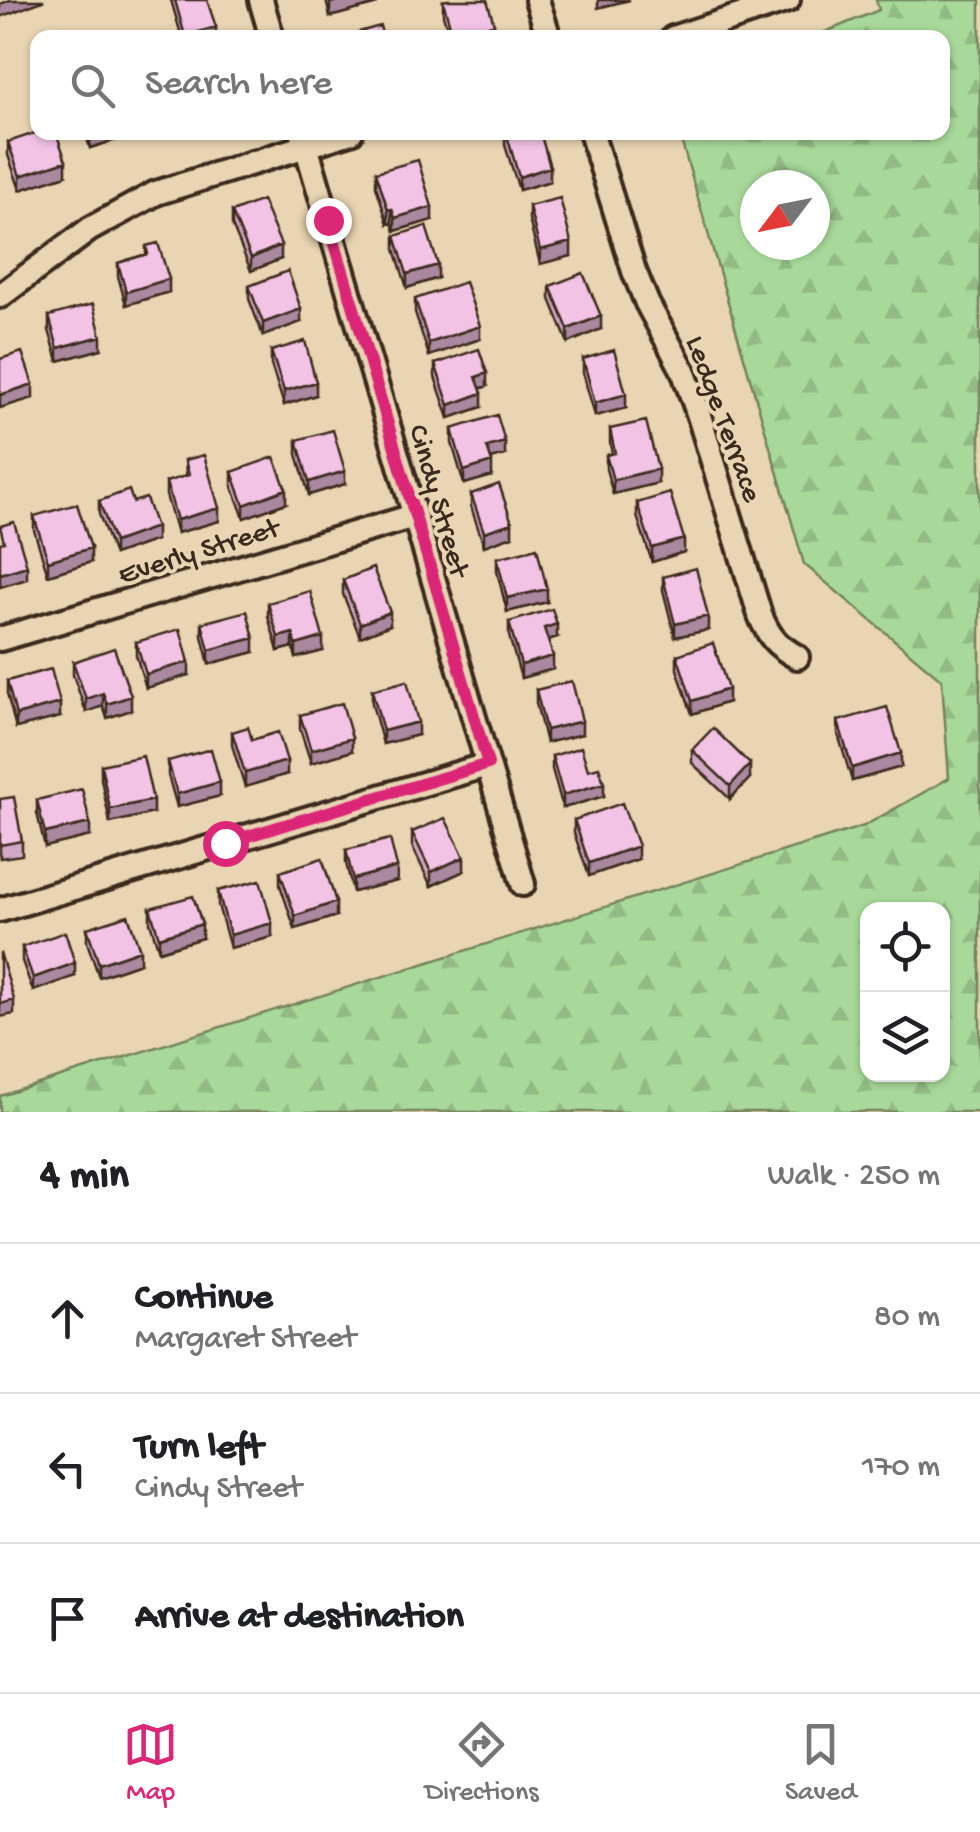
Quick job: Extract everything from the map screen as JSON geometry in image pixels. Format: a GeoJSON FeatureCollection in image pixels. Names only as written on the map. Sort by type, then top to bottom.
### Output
{"type":"FeatureCollection","features":[{"type":"Feature","properties":{"kind":"street"},"geometry":{"type":"LineString","coordinates":[[260,0],[269,30]]}},
{"type":"Feature","properties":{"kind":"street"},"geometry":{"type":"LineString","coordinates":[[537,0],[546,30]]}},
{"type":"Feature","properties":{"kind":"street"},"geometry":{"type":"LineString","coordinates":[[697,30],[788,0]]}},
{"type":"Feature","properties":{"kind":"street"},"geometry":{"type":"LineString","coordinates":[[0,296],[123,209],[156,192],[301,140]]}},
{"type":"Feature","properties":{"kind":"street","name":"Cindy Street"},"geometry":{"type":"LineString","coordinates":[[304,140],[523,884]]}},
{"type":"Feature","properties":{"kind":"street","name":"Ledge Terrace"},"geometry":{"type":"LineString","coordinates":[[593,140],[634,270],[683,370],[767,632],[776,644],[797,658]]}},
{"type":"Feature","properties":{"kind":"street","name":"Everly Street"},"geometry":{"type":"LineString","coordinates":[[0,640],[414,516]]}},
{"type":"Feature","properties":{"kind":"street"},"geometry":{"type":"LineString","coordinates":[[0,910],[488,764]]}},
{"type":"Feature","properties":{"kind":"green space"},"geometry":{"type":"Polygon","coordinates":[[[876,0],[980,0],[980,1112],[0,1112],[0,1096],[864,826],[949,778],[942,680],[804,564],[681,140],[950,140],[950,30],[830,30],[879,10],[876,0]]]}},
{"type":"Feature","properties":{"kind":"building"},"geometry":{"type":"Polygon","coordinates":[[[175,0],[207,0],[216,27],[183,30],[175,0]]]}},
{"type":"Feature","properties":{"kind":"building"},"geometry":{"type":"Polygon","coordinates":[[[487,0],[494,24],[474,30],[451,30],[443,1],[487,0]]]}},
{"type":"Feature","properties":{"kind":"building"},"geometry":{"type":"Polygon","coordinates":[[[30,135],[30,140],[59,140],[66,161],[20,176],[8,142],[30,135]]]}},
{"type":"Feature","properties":{"kind":"building"},"geometry":{"type":"Polygon","coordinates":[[[508,140],[542,140],[550,167],[519,177],[508,140]]]}},
{"type":"Feature","properties":{"kind":"building"},"geometry":{"type":"Polygon","coordinates":[[[418,160],[432,207],[395,218],[392,209],[388,210],[376,172],[418,160]]]}},
{"type":"Feature","properties":{"kind":"building"},"geometry":{"type":"Polygon","coordinates":[[[560,198],[571,242],[540,250],[529,206],[560,198]]]}},
{"type":"Feature","properties":{"kind":"building"},"geometry":{"type":"Polygon","coordinates":[[[262,200],[281,245],[251,258],[232,212],[262,200]]]}},
{"type":"Feature","properties":{"kind":"building"},"geometry":{"type":"Polygon","coordinates":[[[426,226],[438,265],[407,274],[395,236],[426,226]]]}},
{"type":"Feature","properties":{"kind":"building"},"geometry":{"type":"Polygon","coordinates":[[[158,243],[169,279],[126,292],[118,263],[148,254],[146,246],[158,243]]]}},
{"type":"Feature","properties":{"kind":"building"},"geometry":{"type":"Polygon","coordinates":[[[288,271],[301,309],[263,323],[249,286],[288,271]]]}},
{"type":"Feature","properties":{"kind":"building"},"geometry":{"type":"Polygon","coordinates":[[[583,273],[601,316],[568,329],[550,286],[583,273]]]}},
{"type":"Feature","properties":{"kind":"building"},"geometry":{"type":"Polygon","coordinates":[[[465,282],[480,326],[429,343],[415,299],[465,282]]]}},
{"type":"Feature","properties":{"kind":"building"},"geometry":{"type":"Polygon","coordinates":[[[93,304],[101,336],[58,348],[49,316],[93,304]]]}},
{"type":"Feature","properties":{"kind":"building"},"geometry":{"type":"Polygon","coordinates":[[[305,341],[316,382],[284,391],[271,351],[305,341]]]}},
{"type":"Feature","properties":{"kind":"building"},"geometry":{"type":"Polygon","coordinates":[[[479,349],[487,373],[476,377],[482,393],[449,405],[435,364],[479,349]]]}},
{"type":"Feature","properties":{"kind":"building"},"geometry":{"type":"Polygon","coordinates":[[[614,350],[626,394],[595,403],[583,359],[614,350]]]}},
{"type":"Feature","properties":{"kind":"building"},"geometry":{"type":"Polygon","coordinates":[[[22,352],[33,384],[0,395],[0,359],[22,352]]]}},
{"type":"Feature","properties":{"kind":"building"},"geometry":{"type":"Polygon","coordinates":[[[497,415],[505,442],[487,447],[492,462],[464,471],[452,429],[497,415]]]}},
{"type":"Feature","properties":{"kind":"building"},"geometry":{"type":"Polygon","coordinates":[[[646,421],[658,469],[613,480],[606,455],[615,453],[610,429],[646,421]]]}},
{"type":"Feature","properties":{"kind":"building"},"geometry":{"type":"Polygon","coordinates":[[[333,430],[345,471],[309,482],[297,440],[333,430]]]}},
{"type":"Feature","properties":{"kind":"building"},"geometry":{"type":"Polygon","coordinates":[[[204,455],[219,508],[177,520],[166,482],[189,475],[185,460],[204,455]]]}},
{"type":"Feature","properties":{"kind":"building"},"geometry":{"type":"Polygon","coordinates":[[[274,457],[286,489],[244,505],[232,472],[274,457]]]}},
{"type":"Feature","properties":{"kind":"building"},"geometry":{"type":"Polygon","coordinates":[[[499,484],[512,523],[484,532],[471,494],[499,484]]]}},
{"type":"Feature","properties":{"kind":"building"},"geometry":{"type":"Polygon","coordinates":[[[129,490],[133,502],[146,498],[156,527],[114,542],[99,501],[129,490]]]}},
{"type":"Feature","properties":{"kind":"building"},"geometry":{"type":"Polygon","coordinates":[[[670,493],[684,539],[652,548],[637,503],[670,493]]]}},
{"type":"Feature","properties":{"kind":"building"},"geometry":{"type":"Polygon","coordinates":[[[77,504],[91,548],[48,561],[34,516],[77,504]]]}},
{"type":"Feature","properties":{"kind":"building"},"geometry":{"type":"Polygon","coordinates":[[[14,522],[27,566],[0,574],[0,543],[4,542],[0,526],[14,522]]]}},
{"type":"Feature","properties":{"kind":"building"},"geometry":{"type":"Polygon","coordinates":[[[537,548],[547,589],[507,598],[497,558],[537,548]]]}},
{"type":"Feature","properties":{"kind":"building"},"geometry":{"type":"Polygon","coordinates":[[[373,568],[390,612],[360,624],[343,580],[373,568]]]}},
{"type":"Feature","properties":{"kind":"building"},"geometry":{"type":"Polygon","coordinates":[[[696,568],[708,616],[675,624],[663,577],[696,568]]]}},
{"type":"Feature","properties":{"kind":"building"},"geometry":{"type":"Polygon","coordinates":[[[310,591],[323,637],[296,645],[293,633],[278,637],[268,603],[310,591]]]}},
{"type":"Feature","properties":{"kind":"building"},"geometry":{"type":"Polygon","coordinates":[[[552,609],[557,624],[544,628],[553,656],[521,665],[509,622],[552,609]]]}},
{"type":"Feature","properties":{"kind":"building"},"geometry":{"type":"Polygon","coordinates":[[[247,611],[254,638],[209,650],[202,623],[247,611]]]}},
{"type":"Feature","properties":{"kind":"building"},"geometry":{"type":"Polygon","coordinates":[[[180,629],[189,662],[146,674],[136,642],[180,629]]]}},
{"type":"Feature","properties":{"kind":"building"},"geometry":{"type":"Polygon","coordinates":[[[713,643],[728,689],[692,701],[677,655],[713,643]]]}},
{"type":"Feature","properties":{"kind":"building"},"geometry":{"type":"Polygon","coordinates":[[[114,648],[131,696],[107,704],[103,693],[86,699],[73,662],[114,648]]]}},
{"type":"Feature","properties":{"kind":"building"},"geometry":{"type":"Polygon","coordinates":[[[51,669],[60,703],[16,715],[7,681],[51,669]]]}},
{"type":"Feature","properties":{"kind":"building"},"geometry":{"type":"Polygon","coordinates":[[[407,681],[418,722],[383,731],[372,690],[407,681]]]}},
{"type":"Feature","properties":{"kind":"building"},"geometry":{"type":"Polygon","coordinates":[[[572,681],[582,721],[546,730],[536,690],[572,681]]]}},
{"type":"Feature","properties":{"kind":"building"},"geometry":{"type":"Polygon","coordinates":[[[342,703],[352,738],[311,750],[300,715],[342,703]]]}},
{"type":"Feature","properties":{"kind":"building"},"geometry":{"type":"Polygon","coordinates":[[[887,707],[901,753],[852,768],[838,721],[887,707]]]}},
{"type":"Feature","properties":{"kind":"building"},"geometry":{"type":"Polygon","coordinates":[[[248,727],[252,740],[278,732],[287,761],[245,773],[232,732],[248,727]]]}},
{"type":"Feature","properties":{"kind":"building"},"geometry":{"type":"Polygon","coordinates":[[[713,728],[750,764],[730,786],[692,750],[713,728]]]}},
{"type":"Feature","properties":{"kind":"building"},"geometry":{"type":"Polygon","coordinates":[[[581,747],[588,770],[599,767],[604,783],[563,795],[552,756],[581,747]]]}},
{"type":"Feature","properties":{"kind":"building"},"geometry":{"type":"Polygon","coordinates":[[[211,749],[220,782],[177,794],[168,761],[211,749]]]}},
{"type":"Feature","properties":{"kind":"building"},"geometry":{"type":"Polygon","coordinates":[[[143,756],[153,800],[110,809],[101,765],[143,756]]]}},
{"type":"Feature","properties":{"kind":"building"},"geometry":{"type":"Polygon","coordinates":[[[82,789],[90,823],[45,833],[37,800],[82,789]]]}},
{"type":"Feature","properties":{"kind":"building"},"geometry":{"type":"Polygon","coordinates":[[[14,797],[22,841],[0,845],[0,799],[14,797]]]}},
{"type":"Feature","properties":{"kind":"building"},"geometry":{"type":"Polygon","coordinates":[[[622,803],[638,846],[589,863],[574,820],[622,803]]]}},
{"type":"Feature","properties":{"kind":"building"},"geometry":{"type":"Polygon","coordinates":[[[445,818],[464,857],[431,872],[412,832],[445,818]]]}},
{"type":"Feature","properties":{"kind":"building"},"geometry":{"type":"Polygon","coordinates":[[[390,839],[397,867],[353,879],[346,850],[390,839]]]}},
{"type":"Feature","properties":{"kind":"building"},"geometry":{"type":"Polygon","coordinates":[[[322,858],[336,902],[295,916],[280,872],[322,858]]]}},
{"type":"Feature","properties":{"kind":"building"},"geometry":{"type":"Polygon","coordinates":[[[260,880],[272,923],[230,935],[218,891],[260,880]]]}},
{"type":"Feature","properties":{"kind":"building"},"geometry":{"type":"Polygon","coordinates":[[[193,896],[202,924],[159,937],[150,908],[193,896]]]}},
{"type":"Feature","properties":{"kind":"building"},"geometry":{"type":"Polygon","coordinates":[[[128,915],[140,950],[99,964],[87,928],[128,915]]]}},
{"type":"Feature","properties":{"kind":"building"},"geometry":{"type":"Polygon","coordinates":[[[65,932],[75,963],[33,978],[22,947],[65,932]]]}},
{"type":"Feature","properties":{"kind":"building"},"geometry":{"type":"Polygon","coordinates":[[[0,952],[14,1000],[0,1004],[0,952]]]}},
{"type":"Feature","properties":{"kind":"route"},"geometry":{"type":"LineString","coordinates":[[225,843],[488,764],[328,220]]}}]}
